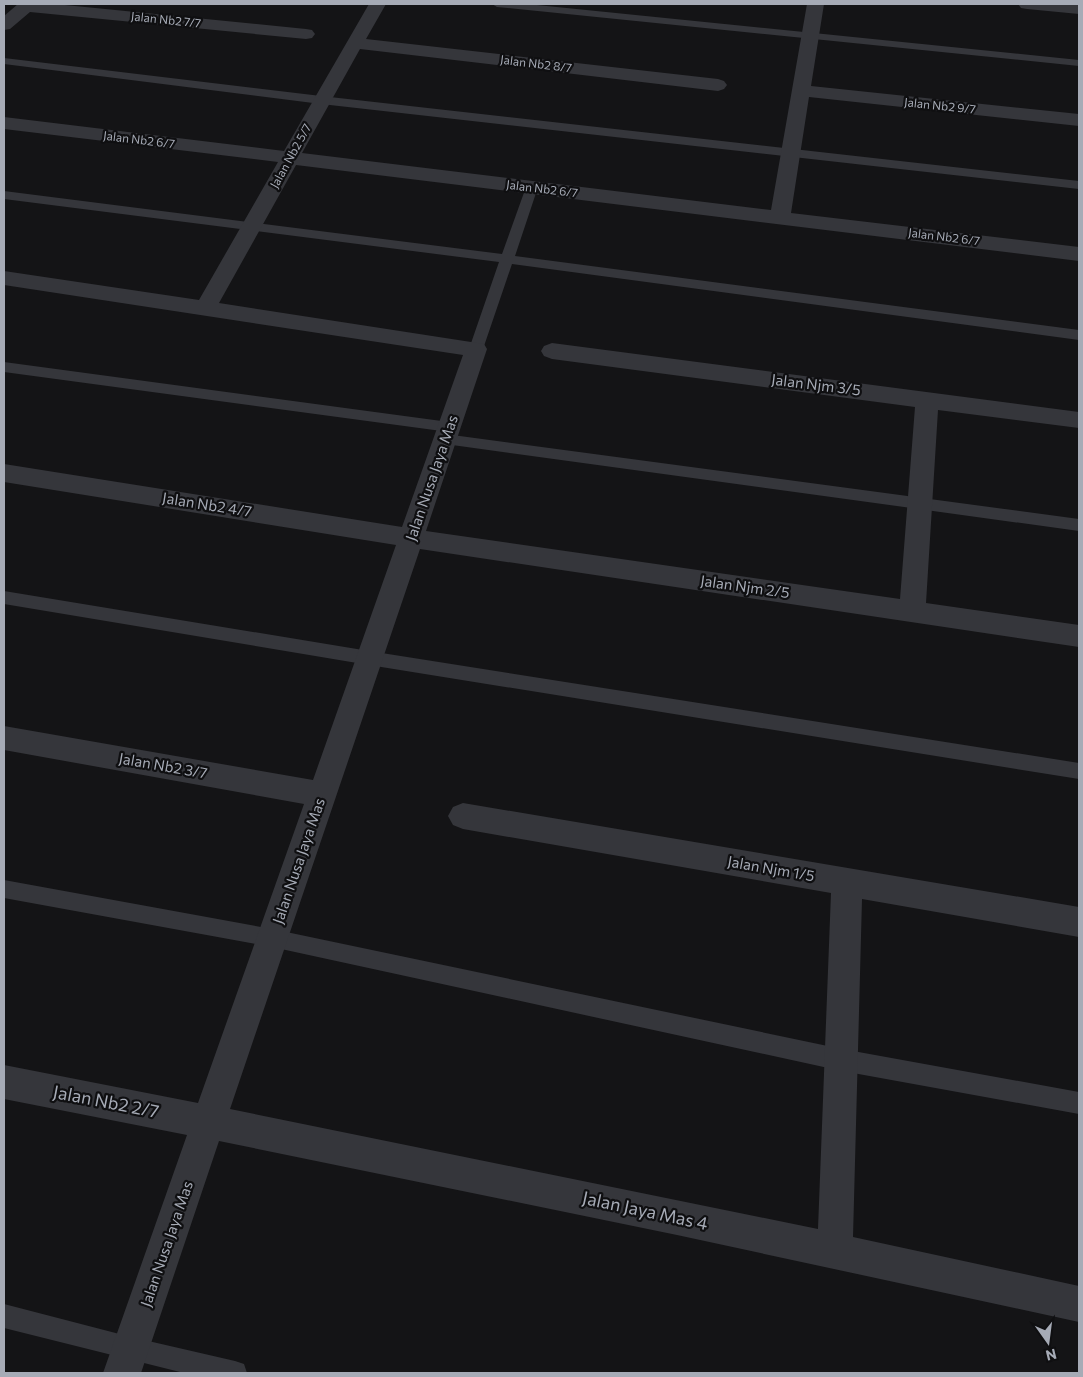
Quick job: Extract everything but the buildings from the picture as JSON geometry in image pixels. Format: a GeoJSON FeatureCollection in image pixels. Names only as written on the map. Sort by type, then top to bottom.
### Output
{"type":"FeatureCollection","features":[{"type":"Feature","properties":{"kind":"street","name":"Jalan Nb2 5/7"},"geometry":{"type":"LineString","coordinates":[[205,309],[377,4]]}},
{"type":"Feature","properties":{"kind":"street"},"geometry":{"type":"LineString","coordinates":[[780,218],[815,4]]}},
{"type":"Feature","properties":{"kind":"street"},"geometry":{"type":"LineString","coordinates":[[1027,4],[1079,9]]}},
{"type":"Feature","properties":{"kind":"street"},"geometry":{"type":"LineString","coordinates":[[4,25],[27,5]]}},
{"type":"Feature","properties":{"kind":"street","name":"Jalan Nb2 7/7"},"geometry":{"type":"LineString","coordinates":[[27,5],[306,34]]}},
{"type":"Feature","properties":{"kind":"street","name":"Jalan Nb2 8/7"},"geometry":{"type":"LineString","coordinates":[[354,42],[718,85]]}},
{"type":"Feature","properties":{"kind":"street","name":"Jalan Nb2 9/7"},"geometry":{"type":"LineString","coordinates":[[801,91],[1079,120]]}},
{"type":"Feature","properties":{"kind":"street","name":"Jalan Nb2 6/7"},"geometry":{"type":"LineString","coordinates":[[4,123],[1079,254]]}},
{"type":"Feature","properties":{"kind":"street"},"geometry":{"type":"LineString","coordinates":[[4,278],[476,349]]}},
{"type":"Feature","properties":{"kind":"street","name":"Jalan Nusa Jaya Mas"},"geometry":{"type":"LineString","coordinates":[[126,1361],[476,349]]}},
{"type":"Feature","properties":{"kind":"street","name":"Jalan Njm 3/5"},"geometry":{"type":"LineString","coordinates":[[552,351],[1079,420]]}},
{"type":"Feature","properties":{"kind":"street"},"geometry":{"type":"LineString","coordinates":[[912,611],[927,400]]}},
{"type":"Feature","properties":{"kind":"street","name":"Jalan Nb2 4/7"},"geometry":{"type":"LineString","coordinates":[[4,473],[411,538]]}},
{"type":"Feature","properties":{"kind":"street","name":"Jalan Njm 2/5"},"geometry":{"type":"LineString","coordinates":[[411,538],[1079,636]]}},
{"type":"Feature","properties":{"kind":"street","name":"Jalan Nb2 3/7"},"geometry":{"type":"LineString","coordinates":[[4,738],[322,794]]}},
{"type":"Feature","properties":{"kind":"street","name":"Jalan Njm 1/5"},"geometry":{"type":"LineString","coordinates":[[463,816],[1079,922]]}},
{"type":"Feature","properties":{"kind":"street"},"geometry":{"type":"LineString","coordinates":[[836,1250],[847,882]]}},
{"type":"Feature","properties":{"kind":"street","name":"Jalan Nb2 2/7"},"geometry":{"type":"LineString","coordinates":[[4,1082],[209,1121]]}},
{"type":"Feature","properties":{"kind":"street","name":"Jalan Jaya Mas 4"},"geometry":{"type":"LineString","coordinates":[[209,1121],[836,1250],[1079,1304]]}},
{"type":"Feature","properties":{"kind":"lane"},"geometry":{"type":"LineString","coordinates":[[497,4],[1079,63]]}},
{"type":"Feature","properties":{"kind":"lane"},"geometry":{"type":"LineString","coordinates":[[4,61],[322,100],[1079,185]]}},
{"type":"Feature","properties":{"kind":"lane"},"geometry":{"type":"LineString","coordinates":[[476,349],[532,187]]}},
{"type":"Feature","properties":{"kind":"lane"},"geometry":{"type":"LineString","coordinates":[[4,195],[1079,335]]}},
{"type":"Feature","properties":{"kind":"lane"},"geometry":{"type":"LineString","coordinates":[[4,367],[919,503],[1079,525]]}},
{"type":"Feature","properties":{"kind":"lane"},"geometry":{"type":"LineString","coordinates":[[4,597],[369,658],[1079,771]]}},
{"type":"Feature","properties":{"kind":"lane"},"geometry":{"type":"LineString","coordinates":[[4,889],[272,938],[842,1060],[1079,1103]]}},
{"type":"Feature","properties":{"kind":"lane"},"geometry":{"type":"LineString","coordinates":[[4,1316],[126,1361],[235,1373]]}}]}
